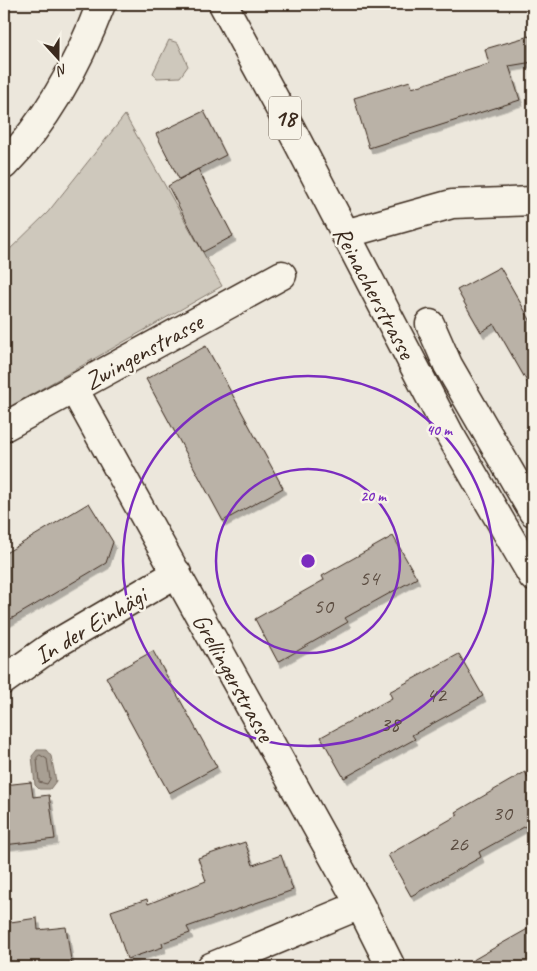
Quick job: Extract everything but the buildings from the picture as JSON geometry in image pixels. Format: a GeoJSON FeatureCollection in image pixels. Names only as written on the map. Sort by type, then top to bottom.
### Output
{"type":"FeatureCollection","features":[{"type":"Feature","properties":{"kind":"street"},"geometry":{"type":"LineString","coordinates":[[4,165],[44,115],[70,72],[89,33],[100,4]]}},
{"type":"Feature","properties":{"kind":"street","name":"Reinacherstrasse"},"geometry":{"type":"LineString","coordinates":[[223,4],[449,433],[533,577]]}},
{"type":"Feature","properties":{"kind":"street"},"geometry":{"type":"LineString","coordinates":[[345,234],[452,204],[533,201]]}},
{"type":"Feature","properties":{"kind":"street","name":"Zwingenstrasse"},"geometry":{"type":"LineString","coordinates":[[4,427],[282,275]]}},
{"type":"Feature","properties":{"kind":"street"},"geometry":{"type":"LineString","coordinates":[[430,324],[448,365],[533,512]]}},
{"type":"Feature","properties":{"kind":"street","name":"Grellingerstrasse"},"geometry":{"type":"LineString","coordinates":[[74,389],[360,905],[391,967]]}},
{"type":"Feature","properties":{"kind":"street","name":"In der Einhägi"},"geometry":{"type":"LineString","coordinates":[[4,680],[52,646],[177,573]]}},
{"type":"Feature","properties":{"kind":"street"},"geometry":{"type":"LineString","coordinates":[[211,967],[360,905]]}},
{"type":"Feature","properties":{"kind":"shaded area"},"geometry":{"type":"Polygon","coordinates":[[[169,40],[178,43],[188,66],[180,77],[157,78],[153,73],[169,40]]]}},
{"type":"Feature","properties":{"kind":"shaded area"},"geometry":{"type":"Polygon","coordinates":[[[125,115],[222,286],[4,410],[4,255],[48,212],[125,115]]]}},
{"type":"Feature","properties":{"kind":"water"},"geometry":{"type":"Polygon","coordinates":[[[37,750],[46,750],[51,756],[56,781],[50,789],[39,789],[35,785],[32,756],[37,750]]]}}]}
